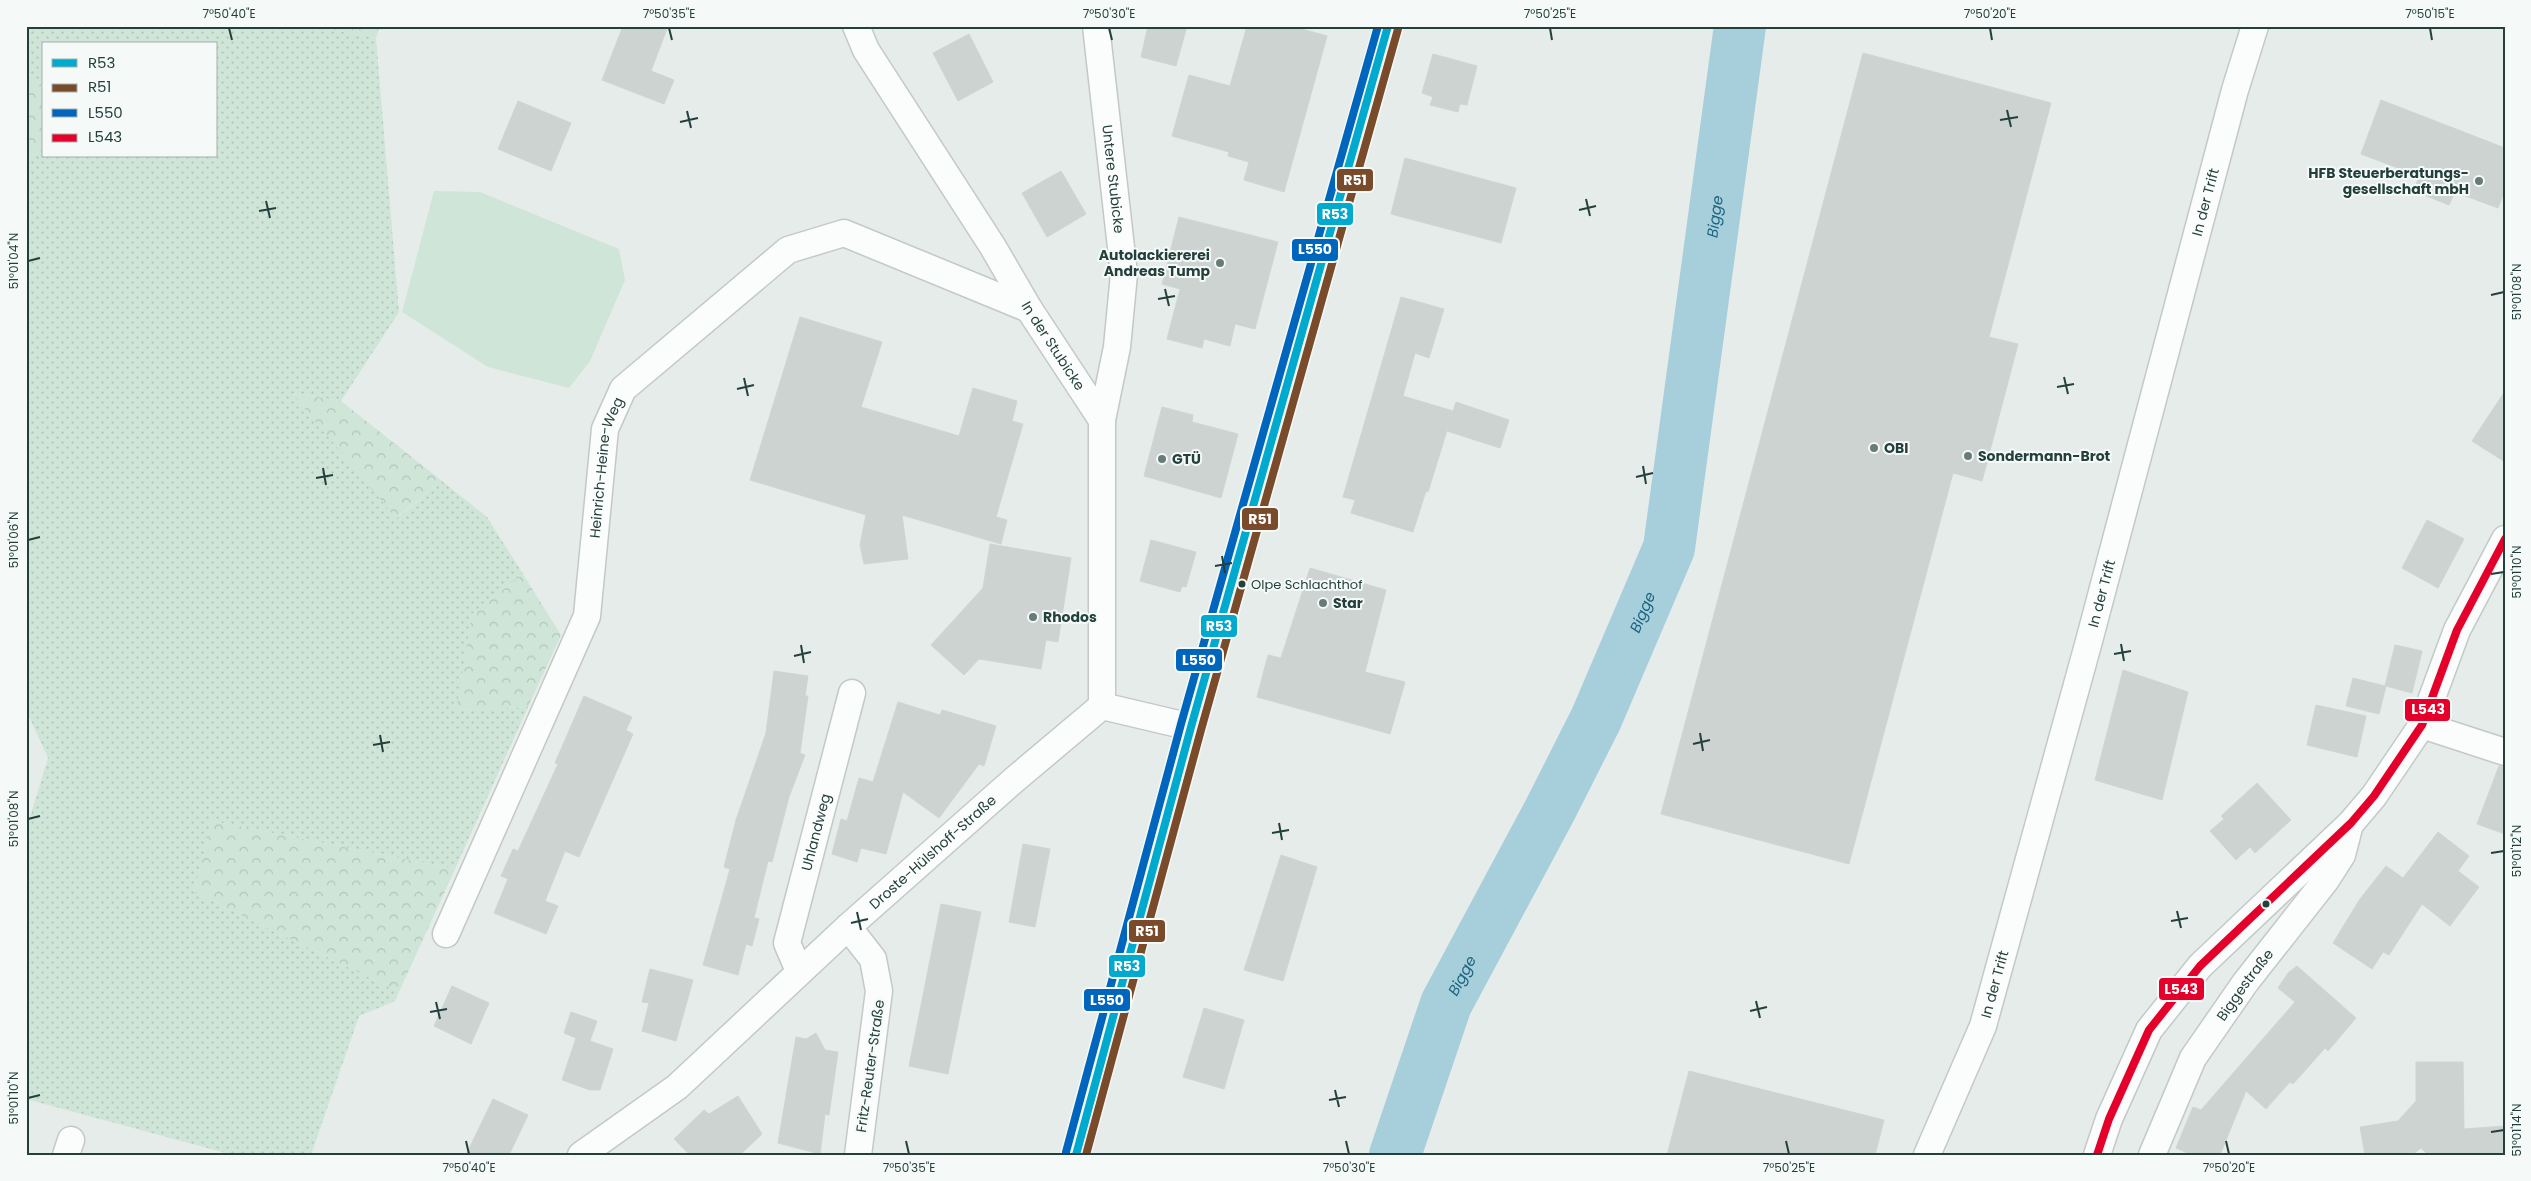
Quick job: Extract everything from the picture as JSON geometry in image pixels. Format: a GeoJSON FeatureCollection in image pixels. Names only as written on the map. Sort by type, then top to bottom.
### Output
{"type":"FeatureCollection","features":[{"type":"Feature","properties":{"kind":"main road"},"geometry":{"type":"LineString","coordinates":[[1076,1155],[1191,727],[1388,26]]}},
{"type":"Feature","properties":{"kind":"street","name":"In der Stubicke"},"geometry":{"type":"LineString","coordinates":[[856,26],[866,50],[993,247],[1029,309],[1102,420]]}},
{"type":"Feature","properties":{"kind":"street","name":"Untere Stubicke"},"geometry":{"type":"LineString","coordinates":[[1096,26],[1124,274],[1117,346],[1102,420]]}},
{"type":"Feature","properties":{"kind":"street","name":"In der Trift"},"geometry":{"type":"LineString","coordinates":[[1927,1155],[1983,1026],[2092,631],[2235,90],[2255,26]]}},
{"type":"Feature","properties":{"kind":"street","name":"Heinrich-Heine-Weg"},"geometry":{"type":"LineString","coordinates":[[446,934],[587,616],[605,429],[623,389],[788,250],[844,233],[1029,309]]}},
{"type":"Feature","properties":{"kind":"street"},"geometry":{"type":"LineString","coordinates":[[1102,420],[1102,706],[1191,727]]}},
{"type":"Feature","properties":{"kind":"street","name":"Biggestraße"},"geometry":{"type":"LineString","coordinates":[[2096,1155],[2109,1119],[2148,1030],[2200,966],[2351,823],[2374,796],[2422,725],[2457,630],[2505,539]]}},
{"type":"Feature","properties":{"kind":"street","name":"Uhlandweg"},"geometry":{"type":"LineString","coordinates":[[799,971],[786,943],[852,693]]}},
{"type":"Feature","properties":{"kind":"street","name":"Droste-Hülshoff-Straße"},"geometry":{"type":"LineString","coordinates":[[581,1155],[677,1087],[848,927],[1102,706]]}},
{"type":"Feature","properties":{"kind":"street"},"geometry":{"type":"LineString","coordinates":[[2422,725],[2505,752]]}},
{"type":"Feature","properties":{"kind":"street","name":"Biggestraße"},"geometry":{"type":"LineString","coordinates":[[2152,1155],[2194,1058],[2245,983],[2326,880],[2342,855],[2351,823]]}},
{"type":"Feature","properties":{"kind":"street","name":"Fritz-Reuter-Straße"},"geometry":{"type":"LineString","coordinates":[[848,927],[873,958],[879,991],[858,1155]]}},
{"type":"Feature","properties":{"kind":"green space"},"geometry":{"type":"Polygon","coordinates":[[[26,26],[313,26],[376,38],[399,312],[341,401],[293,393],[397,518],[442,481],[487,517],[523,574],[472,614],[457,710],[528,707],[455,869],[212,821],[194,892],[399,992],[395,1001],[359,1016],[311,1155],[233,1155],[26,1099],[26,830],[48,758],[26,710],[26,157],[42,151],[42,158],[218,158],[218,42],[42,42],[42,86],[26,70],[26,26]]]}},
{"type":"Feature","properties":{"kind":"green space"},"geometry":{"type":"Polygon","coordinates":[[[313,26],[380,26],[376,38],[313,26]]]}},
{"type":"Feature","properties":{"kind":"green space"},"geometry":{"type":"Polygon","coordinates":[[[26,70],[42,86],[42,151],[26,157],[26,70]]]}},
{"type":"Feature","properties":{"kind":"green space"},"geometry":{"type":"Polygon","coordinates":[[[434,191],[480,192],[619,249],[625,280],[590,361],[569,388],[488,367],[402,312],[434,191]]]}},
{"type":"Feature","properties":{"kind":"green space"},"geometry":{"type":"Polygon","coordinates":[[[292,393],[341,401],[442,481],[396,518],[292,393]]]}},
{"type":"Feature","properties":{"kind":"green space"},"geometry":{"type":"Polygon","coordinates":[[[523,574],[561,635],[528,707],[456,710],[472,614],[523,574]]]}},
{"type":"Feature","properties":{"kind":"green space"},"geometry":{"type":"Polygon","coordinates":[[[212,821],[455,869],[399,992],[194,892],[212,821]]]}},
{"type":"Feature","properties":{"kind":"building"},"geometry":{"type":"Polygon","coordinates":[[[623,26],[668,26],[651,71],[674,80],[664,104],[602,80],[623,26]]]}},
{"type":"Feature","properties":{"kind":"building"},"geometry":{"type":"Polygon","coordinates":[[[1148,26],[1187,26],[1176,66],[1141,57],[1148,26]]]}},
{"type":"Feature","properties":{"kind":"building"},"geometry":{"type":"Polygon","coordinates":[[[1247,26],[1291,26],[1327,36],[1284,192],[1244,180],[1249,162],[1228,156],[1229,152],[1172,136],[1189,75],[1230,86],[1247,26]]]}},
{"type":"Feature","properties":{"kind":"building"},"geometry":{"type":"Polygon","coordinates":[[[969,34],[993,82],[958,101],[933,53],[969,34]]]}},
{"type":"Feature","properties":{"kind":"building","name":"OBI"},"geometry":{"type":"Polygon","coordinates":[[[1863,53],[2051,103],[1989,337],[2018,344],[1982,481],[1953,473],[1849,864],[1661,814],[1863,53]]]}},
{"type":"Feature","properties":{"kind":"building"},"geometry":{"type":"Polygon","coordinates":[[[1433,54],[1477,66],[1467,105],[1460,104],[1458,112],[1430,105],[1433,97],[1422,93],[1433,54]]]}},
{"type":"Feature","properties":{"kind":"building"},"geometry":{"type":"Polygon","coordinates":[[[2381,100],[2505,148],[2505,191],[2498,208],[2455,192],[2449,205],[2414,191],[2419,176],[2361,154],[2381,100]]]}},
{"type":"Feature","properties":{"kind":"building"},"geometry":{"type":"Polygon","coordinates":[[[518,101],[571,123],[551,171],[498,149],[518,101]]]}},
{"type":"Feature","properties":{"kind":"building"},"geometry":{"type":"Polygon","coordinates":[[[1405,158],[1516,188],[1501,243],[1391,214],[1405,158]]]}},
{"type":"Feature","properties":{"kind":"building"},"geometry":{"type":"Polygon","coordinates":[[[1061,171],[1086,214],[1047,237],[1022,193],[1061,171]]]}},
{"type":"Feature","properties":{"kind":"building","name":"Autolackiererei Andreas Tump"},"geometry":{"type":"Polygon","coordinates":[[[1179,217],[1278,242],[1255,329],[1235,324],[1230,346],[1204,339],[1202,348],[1167,339],[1180,289],[1162,284],[1179,217]]]}},
{"type":"Feature","properties":{"kind":"building"},"geometry":{"type":"Polygon","coordinates":[[[1401,297],[1444,309],[1429,358],[1415,353],[1403,396],[1453,411],[1428,492],[1426,491],[1413,532],[1351,513],[1355,500],[1343,497],[1401,297]]]}},
{"type":"Feature","properties":{"kind":"building"},"geometry":{"type":"Polygon","coordinates":[[[800,317],[882,342],[861,407],[959,436],[973,388],[1017,401],[1012,421],[1023,424],[996,517],[1007,520],[1001,544],[902,515],[908,559],[864,564],[860,545],[866,515],[750,480],[800,317]]]}},
{"type":"Feature","properties":{"kind":"building"},"geometry":{"type":"Polygon","coordinates":[[[2505,391],[2505,462],[2472,441],[2505,391]]]}},
{"type":"Feature","properties":{"kind":"building"},"geometry":{"type":"Polygon","coordinates":[[[1456,402],[1509,420],[1500,448],[1447,431],[1456,402]]]}},
{"type":"Feature","properties":{"kind":"building"},"geometry":{"type":"Polygon","coordinates":[[[1162,407],[1193,415],[1192,422],[1238,434],[1221,498],[1144,476],[1162,407]]]}},
{"type":"Feature","properties":{"kind":"building"},"geometry":{"type":"Polygon","coordinates":[[[2427,520],[2464,539],[2438,588],[2402,568],[2427,520]]]}},
{"type":"Feature","properties":{"kind":"building"},"geometry":{"type":"Polygon","coordinates":[[[1151,540],[1196,552],[1186,587],[1182,586],[1180,592],[1140,581],[1151,540]]]}},
{"type":"Feature","properties":{"kind":"building"},"geometry":{"type":"Polygon","coordinates":[[[990,544],[1071,558],[1058,642],[1046,640],[1041,669],[979,659],[964,675],[931,645],[983,588],[990,544]]]}},
{"type":"Feature","properties":{"kind":"building"},"geometry":{"type":"Polygon","coordinates":[[[1310,568],[1386,590],[1365,672],[1405,682],[1390,734],[1257,697],[1268,655],[1281,658],[1310,568]]]}},
{"type":"Feature","properties":{"kind":"building"},"geometry":{"type":"Polygon","coordinates":[[[2395,645],[2422,651],[2412,693],[2386,686],[2379,714],[2346,706],[2353,678],[2385,686],[2395,645]]]}},
{"type":"Feature","properties":{"kind":"building"},"geometry":{"type":"Polygon","coordinates":[[[2123,670],[2188,692],[2162,800],[2095,780],[2123,670]]]}},
{"type":"Feature","properties":{"kind":"building"},"geometry":{"type":"Polygon","coordinates":[[[774,671],[808,676],[805,696],[808,696],[800,753],[805,755],[789,797],[772,862],[768,861],[754,918],[759,919],[752,946],[746,944],[738,975],[703,965],[730,869],[724,867],[736,820],[766,733],[774,671]]]}},
{"type":"Feature","properties":{"kind":"building"},"geometry":{"type":"Polygon","coordinates":[[[584,696],[632,717],[626,730],[633,734],[579,857],[565,851],[545,901],[558,906],[546,934],[494,913],[508,879],[501,876],[513,849],[518,851],[558,764],[555,763],[584,696]]]}},
{"type":"Feature","properties":{"kind":"building"},"geometry":{"type":"Polygon","coordinates":[[[898,702],[940,715],[942,710],[996,726],[984,766],[979,764],[939,818],[903,792],[886,854],[861,848],[857,862],[832,854],[841,819],[847,821],[859,778],[873,782],[898,702]]]}},
{"type":"Feature","properties":{"kind":"building"},"geometry":{"type":"Polygon","coordinates":[[[2316,705],[2366,716],[2357,757],[2307,745],[2316,705]]]}},
{"type":"Feature","properties":{"kind":"building"},"geometry":{"type":"Polygon","coordinates":[[[2499,766],[2505,767],[2505,834],[2477,824],[2499,766]]]}},
{"type":"Feature","properties":{"kind":"building"},"geometry":{"type":"Polygon","coordinates":[[[2257,783],[2291,820],[2255,853],[2250,847],[2236,860],[2210,831],[2224,819],[2221,816],[2257,783]]]}},
{"type":"Feature","properties":{"kind":"building"},"geometry":{"type":"Polygon","coordinates":[[[2438,832],[2469,856],[2458,871],[2479,887],[2450,926],[2422,904],[2389,955],[2383,952],[2372,969],[2333,943],[2360,899],[2386,866],[2403,878],[2438,832]]]}},
{"type":"Feature","properties":{"kind":"building"},"geometry":{"type":"Polygon","coordinates":[[[1023,844],[1050,849],[1035,927],[1009,922],[1023,844]]]}},
{"type":"Feature","properties":{"kind":"building"},"geometry":{"type":"Polygon","coordinates":[[[1281,855],[1317,867],[1283,981],[1244,970],[1281,855]]]}},
{"type":"Feature","properties":{"kind":"building"},"geometry":{"type":"Polygon","coordinates":[[[941,904],[981,912],[948,1074],[909,1066],[941,904]]]}},
{"type":"Feature","properties":{"kind":"building"},"geometry":{"type":"Polygon","coordinates":[[[2297,966],[2356,1018],[2328,1051],[2325,1048],[2293,1084],[2290,1082],[2266,1109],[2246,1091],[2220,1155],[2192,1155],[2176,1148],[2193,1107],[2201,1110],[2295,1002],[2278,988],[2288,973],[2297,966]]]}},
{"type":"Feature","properties":{"kind":"building"},"geometry":{"type":"Polygon","coordinates":[[[650,969],[693,980],[676,1041],[642,1031],[649,1003],[642,1002],[650,969]]]}},
{"type":"Feature","properties":{"kind":"building"},"geometry":{"type":"Polygon","coordinates":[[[452,986],[489,1003],[471,1044],[434,1026],[452,986]]]}},
{"type":"Feature","properties":{"kind":"building"},"geometry":{"type":"Polygon","coordinates":[[[1204,1008],[1244,1020],[1224,1089],[1183,1077],[1204,1008]]]}},
{"type":"Feature","properties":{"kind":"building"},"geometry":{"type":"Polygon","coordinates":[[[571,1012],[597,1021],[590,1041],[613,1049],[600,1090],[590,1090],[562,1080],[576,1038],[564,1033],[571,1012]]]}},
{"type":"Feature","properties":{"kind":"building"},"geometry":{"type":"Polygon","coordinates":[[[816,1033],[825,1050],[838,1052],[829,1115],[825,1114],[820,1154],[778,1143],[796,1037],[806,1039],[816,1033]]]}},
{"type":"Feature","properties":{"kind":"building"},"geometry":{"type":"Polygon","coordinates":[[[2416,1062],[2463,1062],[2464,1129],[2505,1126],[2505,1155],[2428,1155],[2421,1148],[2412,1155],[2365,1155],[2360,1127],[2398,1121],[2416,1101],[2416,1062]]]}},
{"type":"Feature","properties":{"kind":"building"},"geometry":{"type":"Polygon","coordinates":[[[1689,1071],[1884,1120],[1875,1155],[1667,1155],[1689,1071]]]}},
{"type":"Feature","properties":{"kind":"building"},"geometry":{"type":"Polygon","coordinates":[[[738,1096],[762,1134],[740,1155],[690,1155],[674,1139],[704,1110],[709,1114],[738,1096]]]}},
{"type":"Feature","properties":{"kind":"building"},"geometry":{"type":"Polygon","coordinates":[[[493,1099],[528,1115],[509,1155],[466,1155],[493,1099]]]}},
{"type":"Feature","properties":{"kind":"waterway","name":"Bigge"},"geometry":{"type":"LineString","coordinates":[[1395,1155],[1446,1004],[1550,810],[1596,719],[1669,548],[1740,26]]}},
{"type":"Feature","properties":{"kind":"transit line","name":"L550"},"geometry":{"type":"LineString","coordinates":[[1066,1152],[1181,724],[1378,26]]}},
{"type":"Feature","properties":{"kind":"transit line","name":"R53"},"geometry":{"type":"LineString","coordinates":[[1076,1155],[1191,727],[1388,26]]}},
{"type":"Feature","properties":{"kind":"transit line","name":"R51"},"geometry":{"type":"LineString","coordinates":[[1086,1155],[1201,730],[1398,29]]}},
{"type":"Feature","properties":{"kind":"transit line","name":"L543"},"geometry":{"type":"LineString","coordinates":[[2097,1155],[2109,1119],[2149,1030],[2200,966],[2351,823],[2374,796],[2422,725],[2457,630],[2505,539]]}},
{"type":"Feature","properties":{"kind":"place","name":"HFB Steuerberatungs- gesellschaft mbH"},"geometry":{"type":"Point","coordinates":[2479,181]}},
{"type":"Feature","properties":{"kind":"place","name":"Autolackiererei Andreas Tump"},"geometry":{"type":"Point","coordinates":[1220,263]}},
{"type":"Feature","properties":{"kind":"place","name":"OBI"},"geometry":{"type":"Point","coordinates":[1874,448]}},
{"type":"Feature","properties":{"kind":"place","name":"Sondermann-Brot"},"geometry":{"type":"Point","coordinates":[1968,456]}},
{"type":"Feature","properties":{"kind":"place","name":"GTÜ"},"geometry":{"type":"Point","coordinates":[1162,459]}},
{"type":"Feature","properties":{"kind":"place","name":"Olpe Schlachthof"},"geometry":{"type":"Point","coordinates":[1242,584]}},
{"type":"Feature","properties":{"kind":"place","name":"Star"},"geometry":{"type":"Point","coordinates":[1323,603]}},
{"type":"Feature","properties":{"kind":"place","name":"Rhodos"},"geometry":{"type":"Point","coordinates":[1033,617]}}]}
